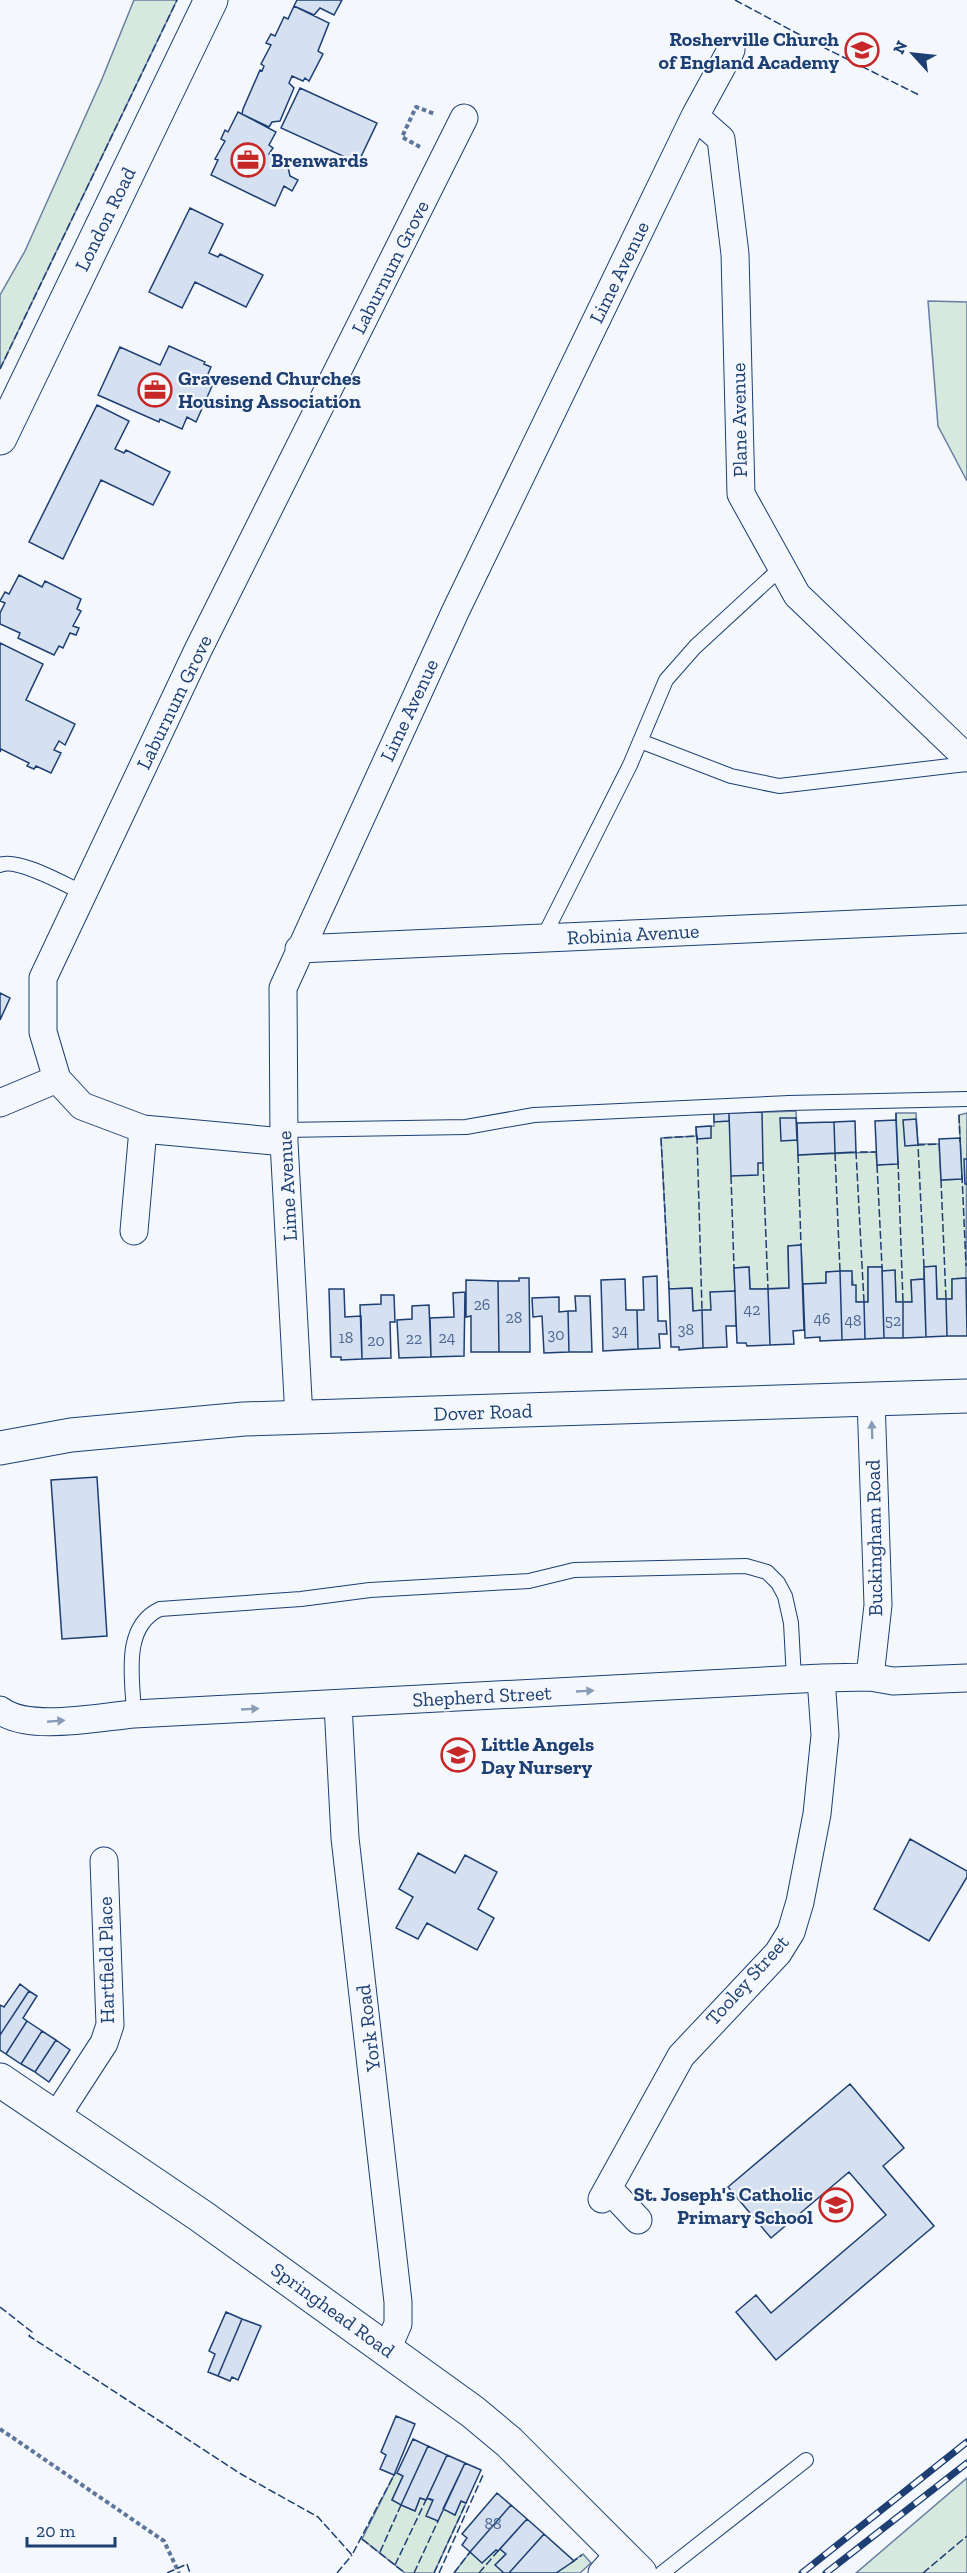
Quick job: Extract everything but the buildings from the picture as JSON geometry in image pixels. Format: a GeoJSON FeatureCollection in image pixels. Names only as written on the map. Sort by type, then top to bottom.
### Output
{"type":"FeatureCollection","features":[{"type":"Feature","properties":{"kind":"street","name":"London Road"},"geometry":{"type":"LineString","coordinates":[[0,438],[211,0]]}},
{"type":"Feature","properties":{"kind":"street","name":"Lime Avenue"},"geometry":{"type":"LineString","coordinates":[[299,1417],[284,1136],[283,988],[461,599],[694,116],[731,50]]}},
{"type":"Feature","properties":{"kind":"street","name":"Plane Avenue"},"geometry":{"type":"LineString","coordinates":[[694,116],[721,140],[735,254],[741,494],[797,595],[967,758]]}},
{"type":"Feature","properties":{"kind":"street","name":"Laburnum Grove"},"geometry":{"type":"LineString","coordinates":[[284,1136],[143,1129],[82,1106],[57,1079],[43,1032],[43,978],[453,117]]}},
{"type":"Feature","properties":{"kind":"street","name":"Robinia Avenue"},"geometry":{"type":"LineString","coordinates":[[299,949],[967,919]]}},
{"type":"Feature","properties":{"kind":"street"},"geometry":{"type":"LineString","coordinates":[[0,1103],[57,1079]]}},
{"type":"Feature","properties":{"kind":"street"},"geometry":{"type":"LineString","coordinates":[[134,1231],[143,1129]]}},
{"type":"Feature","properties":{"kind":"street","name":"Dover Road"},"geometry":{"type":"LineString","coordinates":[[0,1448],[71,1435],[130,1428],[299,1417],[967,1396]]}},
{"type":"Feature","properties":{"kind":"street","name":"Buckingham Road"},"geometry":{"type":"LineString","coordinates":[[870,1677],[878,1605],[871,1399]]}},
{"type":"Feature","properties":{"kind":"street","name":"Shepherd Street"},"geometry":{"type":"LineString","coordinates":[[0,1710],[13,1718],[29,1722],[134,1714],[794,1679],[870,1677],[893,1681],[967,1678]]}},
{"type":"Feature","properties":{"kind":"street","name":"Tooley Street"},"geometry":{"type":"LineString","coordinates":[[638,2220],[605,2194],[681,2056],[697,2036],[778,1953],[791,1932],[803,1891],[818,1814],[825,1735],[821,1678]]}},
{"type":"Feature","properties":{"kind":"street","name":"York Road"},"geometry":{"type":"LineString","coordinates":[[338,1704],[345,1838],[398,2302],[398,2324],[387,2349]]}},
{"type":"Feature","properties":{"kind":"street","name":"Hartfield Place"},"geometry":{"type":"LineString","coordinates":[[56,2116],[104,2043],[110,2025],[104,1861]]}},
{"type":"Feature","properties":{"kind":"street","name":"Springhead Road"},"geometry":{"type":"LineString","coordinates":[[0,2080],[201,2216],[387,2349],[508,2442],[620,2567]]}},
{"type":"Feature","properties":{"kind":"lane"},"geometry":{"type":"LineString","coordinates":[[543,938],[630,765],[658,695],[675,667],[782,567]]}},
{"type":"Feature","properties":{"kind":"lane"},"geometry":{"type":"LineString","coordinates":[[640,741],[732,776],[778,786],[967,764]]}},
{"type":"Feature","properties":{"kind":"lane"},"geometry":{"type":"LineString","coordinates":[[0,865],[5,863],[22,865],[83,893]]}},
{"type":"Feature","properties":{"kind":"lane"},"geometry":{"type":"LineString","coordinates":[[284,1136],[466,1127],[534,1115],[789,1103],[967,1099]]}},
{"type":"Feature","properties":{"kind":"lane"},"geometry":{"type":"LineString","coordinates":[[134,1714],[133,1645],[145,1621],[160,1609],[301,1599],[370,1590],[529,1581],[574,1570],[728,1565],[763,1569],[778,1583],[787,1601],[791,1623],[794,1679]]}},
{"type":"Feature","properties":{"kind":"lane"},"geometry":{"type":"LineString","coordinates":[[662,2573],[806,2460]]}},
{"type":"Feature","properties":{"kind":"path"},"geometry":{"type":"LineString","coordinates":[[426,157],[420,147],[402,137],[416,107],[432,114],[453,117]]}},
{"type":"Feature","properties":{"kind":"path"},"geometry":{"type":"LineString","coordinates":[[0,2429],[164,2541],[179,2573]]}},
{"type":"Feature","properties":{"kind":"shaded area"},"geometry":{"type":"Polygon","coordinates":[[[134,0],[177,0],[0,369],[0,295],[25,251],[102,79],[134,0]]]}},
{"type":"Feature","properties":{"kind":"shaded area"},"geometry":{"type":"Polygon","coordinates":[[[928,301],[967,302],[967,481],[938,426],[928,301]]]}},
{"type":"Feature","properties":{"kind":"shaded area"},"geometry":{"type":"Polygon","coordinates":[[[796,1111],[798,1155],[876,1152],[877,1165],[898,1163],[896,1113],[916,1113],[918,1144],[939,1144],[941,1180],[962,1179],[959,1115],[967,1113],[966,1278],[952,1279],[952,1299],[937,1299],[936,1267],[924,1267],[924,1279],[911,1280],[912,1302],[896,1302],[895,1271],[882,1271],[882,1267],[868,1267],[868,1302],[856,1302],[851,1271],[826,1272],[826,1283],[803,1284],[801,1245],[788,1246],[789,1288],[750,1289],[749,1267],[734,1268],[735,1291],[711,1310],[693,1311],[692,1288],[669,1289],[661,1138],[696,1136],[696,1127],[714,1126],[714,1114],[796,1111]]]}},
{"type":"Feature","properties":{"kind":"shaded area"},"geometry":{"type":"Polygon","coordinates":[[[397,2473],[403,2476],[392,2500],[415,2511],[420,2498],[434,2501],[455,2515],[461,2501],[466,2503],[434,2573],[405,2573],[362,2539],[397,2473]]]}},
{"type":"Feature","properties":{"kind":"shaded area"},"geometry":{"type":"Polygon","coordinates":[[[967,2478],[967,2573],[856,2573],[967,2478]]]}},
{"type":"Feature","properties":{"kind":"shaded area"},"geometry":{"type":"Polygon","coordinates":[[[500,2549],[506,2554],[496,2565],[504,2573],[454,2573],[470,2552],[482,2562],[500,2549]]]}},
{"type":"Feature","properties":{"kind":"shaded area"},"geometry":{"type":"Polygon","coordinates":[[[583,2554],[591,2563],[580,2573],[556,2573],[583,2554]]]}},
{"type":"Feature","properties":{"kind":"railway"},"geometry":{"type":"LineString","coordinates":[[802,2573],[967,2442]]}},
{"type":"Feature","properties":{"kind":"railway"},"geometry":{"type":"LineString","coordinates":[[826,2573],[967,2463]]}},
{"type":"Feature","properties":{"kind":"fence"},"geometry":{"type":"LineString","coordinates":[[0,369],[177,0]]}},
{"type":"Feature","properties":{"kind":"fence"},"geometry":{"type":"LineString","coordinates":[[735,0],[919,95]]}},
{"type":"Feature","properties":{"kind":"fence"},"geometry":{"type":"LineString","coordinates":[[896,1113],[896,1122]]}},
{"type":"Feature","properties":{"kind":"fence"},"geometry":{"type":"LineString","coordinates":[[959,1115],[960,1142]]}},
{"type":"Feature","properties":{"kind":"fence"},"geometry":{"type":"LineString","coordinates":[[669,1289],[661,1138],[697,1136],[702,1310]]}},
{"type":"Feature","properties":{"kind":"fence"},"geometry":{"type":"LineString","coordinates":[[924,1267],[918,1145],[939,1144]]}},
{"type":"Feature","properties":{"kind":"fence"},"geometry":{"type":"LineString","coordinates":[[864,1302],[856,1152],[876,1152]]}},
{"type":"Feature","properties":{"kind":"fence"},"geometry":{"type":"LineString","coordinates":[[835,1153],[840,1271]]}},
{"type":"Feature","properties":{"kind":"fence"},"geometry":{"type":"LineString","coordinates":[[798,1155],[801,1245]]}},
{"type":"Feature","properties":{"kind":"fence"},"geometry":{"type":"LineString","coordinates":[[898,1161],[903,1302]]}},
{"type":"Feature","properties":{"kind":"fence"},"geometry":{"type":"LineString","coordinates":[[763,1163],[768,1289]]}},
{"type":"Feature","properties":{"kind":"fence"},"geometry":{"type":"LineString","coordinates":[[877,1165],[882,1267]]}},
{"type":"Feature","properties":{"kind":"fence"},"geometry":{"type":"LineString","coordinates":[[962,1175],[966,1266]]}},
{"type":"Feature","properties":{"kind":"fence"},"geometry":{"type":"LineString","coordinates":[[731,1176],[734,1268]]}},
{"type":"Feature","properties":{"kind":"fence"},"geometry":{"type":"LineString","coordinates":[[941,1180],[946,1299]]}},
{"type":"Feature","properties":{"kind":"fence"},"geometry":{"type":"LineString","coordinates":[[0,2307],[32,2332],[29,2336],[241,2474],[318,2517],[352,2555],[394,2475]]}},
{"type":"Feature","properties":{"kind":"fence"},"geometry":{"type":"LineString","coordinates":[[439,2573],[483,2475]]}},
{"type":"Feature","properties":{"kind":"fence"},"geometry":{"type":"LineString","coordinates":[[395,2565],[426,2500]]}},
{"type":"Feature","properties":{"kind":"fence"},"geometry":{"type":"LineString","coordinates":[[434,2573],[466,2503]]}},
{"type":"Feature","properties":{"kind":"fence"},"geometry":{"type":"LineString","coordinates":[[380,2552],[401,2505]]}},
{"type":"Feature","properties":{"kind":"fence"},"geometry":{"type":"LineString","coordinates":[[414,2573],[438,2521]]}},
{"type":"Feature","properties":{"kind":"fence"},"geometry":{"type":"LineString","coordinates":[[923,2573],[967,2536]]}},
{"type":"Feature","properties":{"kind":"fence"},"geometry":{"type":"LineString","coordinates":[[362,2539],[405,2573]]}},
{"type":"Feature","properties":{"kind":"fence"},"geometry":{"type":"LineString","coordinates":[[479,2573],[498,2551]]}},
{"type":"Feature","properties":{"kind":"fence"},"geometry":{"type":"LineString","coordinates":[[454,2573],[470,2552]]}},
{"type":"Feature","properties":{"kind":"fence"},"geometry":{"type":"LineString","coordinates":[[337,2573],[352,2555]]}},
{"type":"Feature","properties":{"kind":"fence"},"geometry":{"type":"LineString","coordinates":[[571,2563],[582,2555]]}},
{"type":"Feature","properties":{"kind":"fence"},"geometry":{"type":"LineString","coordinates":[[167,2573],[187,2564],[190,2573]]}},
{"type":"Feature","properties":{"kind":"place","name":"Rosherville Church of England Academy"},"geometry":{"type":"Point","coordinates":[862,50]}},
{"type":"Feature","properties":{"kind":"place","name":"Brenwards"},"geometry":{"type":"Point","coordinates":[248,160]}},
{"type":"Feature","properties":{"kind":"place","name":"Gravesend Churches Housing Association"},"geometry":{"type":"Point","coordinates":[155,390]}},
{"type":"Feature","properties":{"kind":"place","name":"Little Angels Day Nursery"},"geometry":{"type":"Point","coordinates":[458,1755]}},
{"type":"Feature","properties":{"kind":"place","name":"St. Joseph's Catholic Primary School"},"geometry":{"type":"Point","coordinates":[836,2205]}}]}
